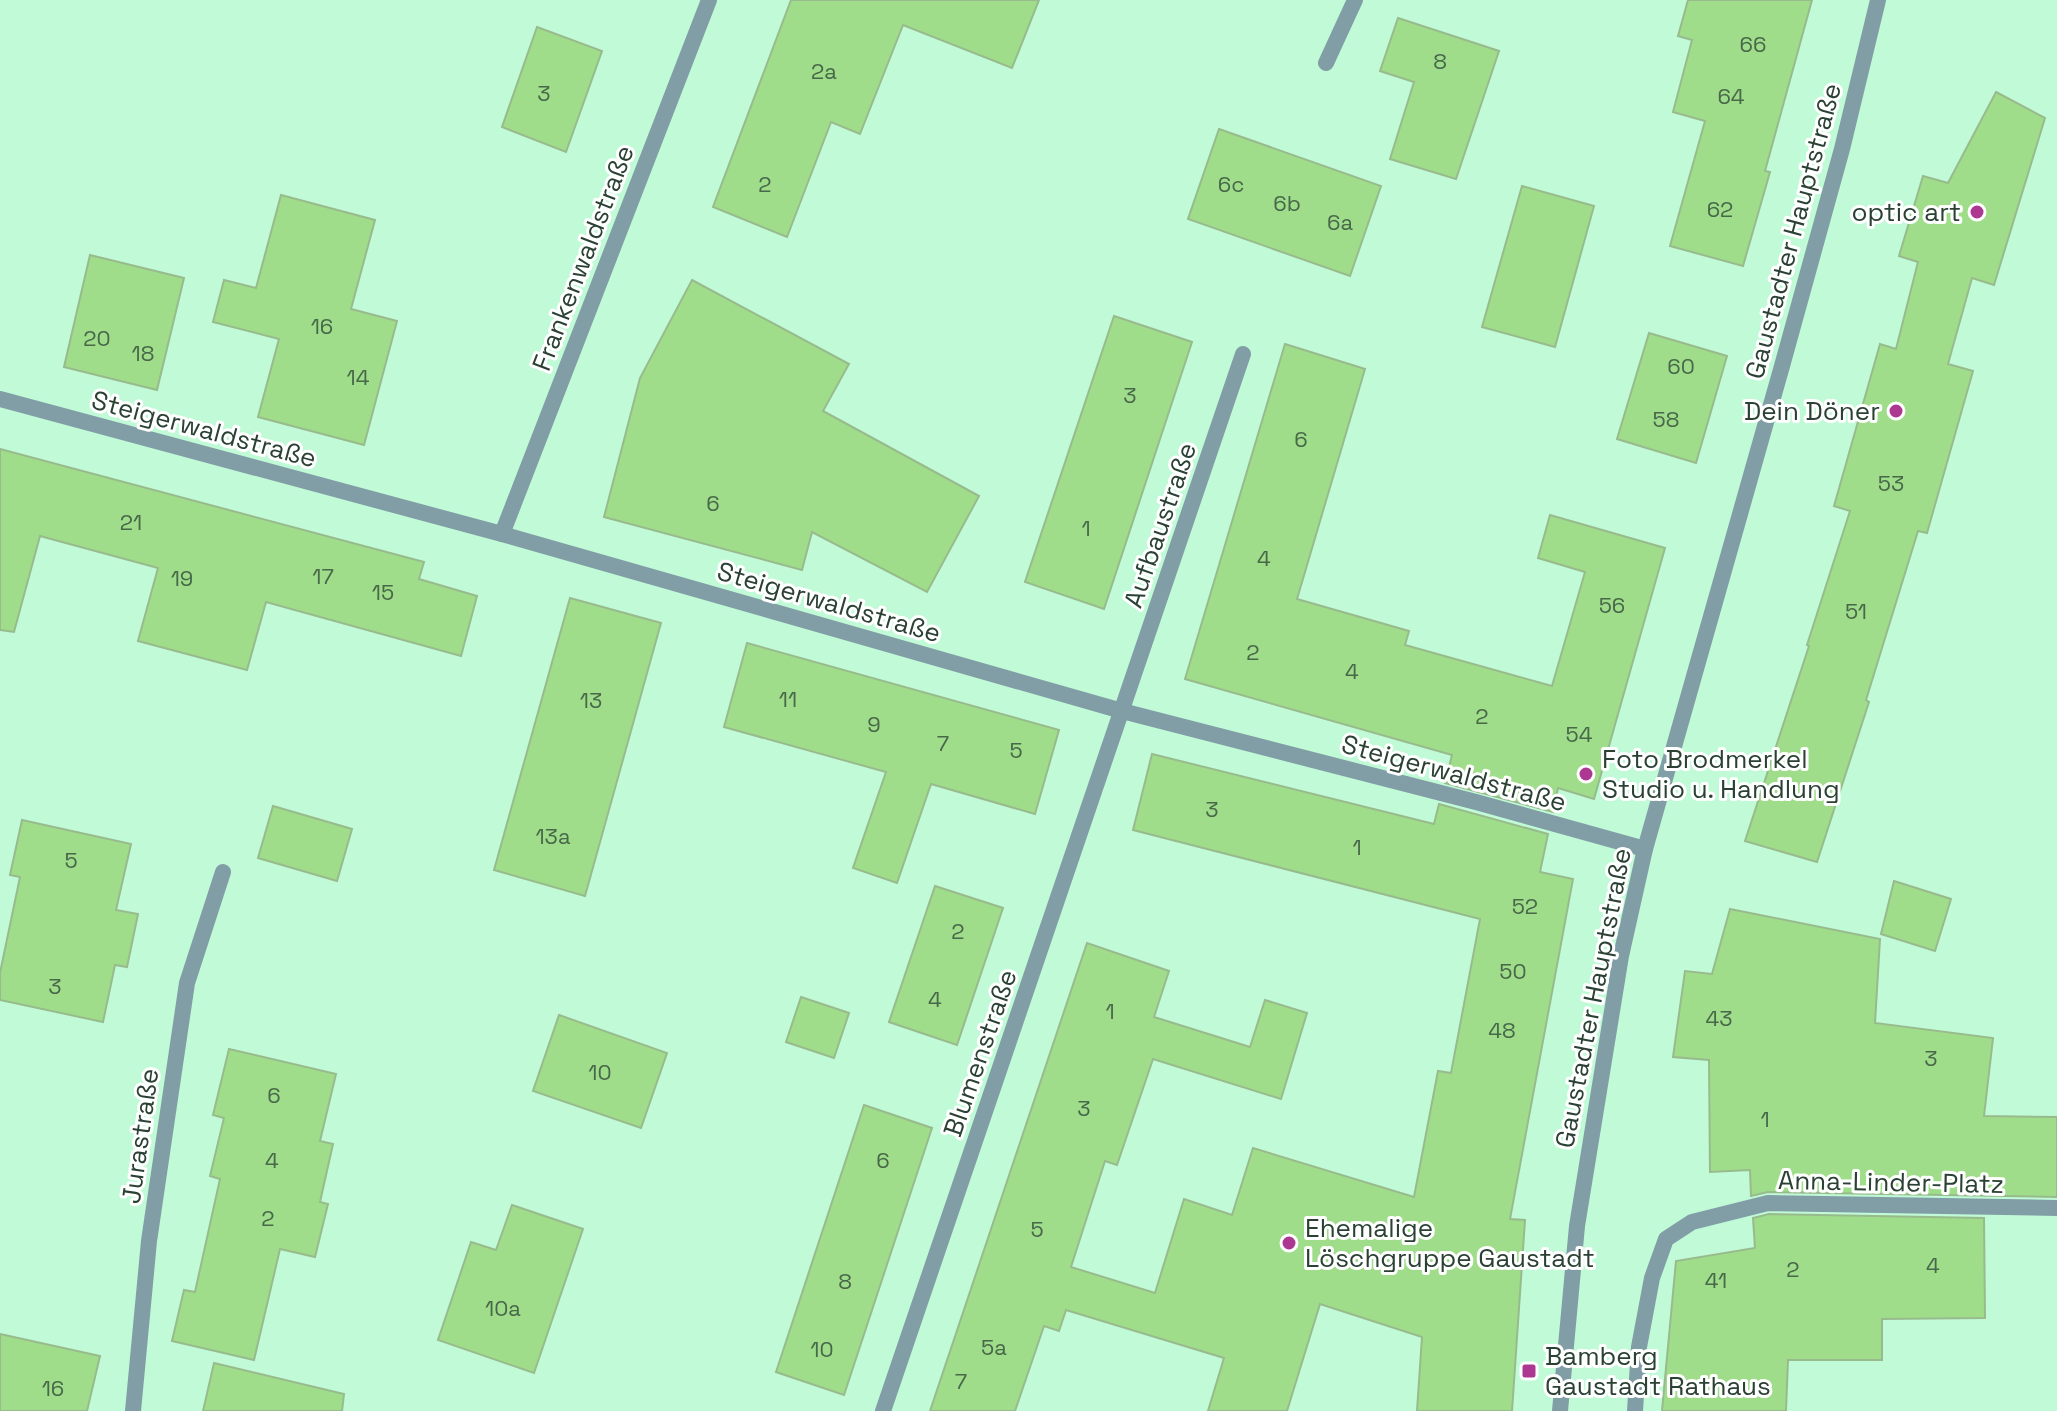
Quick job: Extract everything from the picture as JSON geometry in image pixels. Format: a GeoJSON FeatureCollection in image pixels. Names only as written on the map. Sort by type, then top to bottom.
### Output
{"type":"FeatureCollection","features":[{"type":"Feature","properties":{"kind":"street","name":"Frankenwaldstraße"},"geometry":{"type":"LineString","coordinates":[[502,534],[709,0]]}},
{"type":"Feature","properties":{"kind":"street"},"geometry":{"type":"LineString","coordinates":[[1326,63],[1355,0]]}},
{"type":"Feature","properties":{"kind":"street","name":"Gaustadter Hauptstraße"},"geometry":{"type":"LineString","coordinates":[[1560,1411],[1578,1218],[1621,956],[1645,849],[1806,279],[1878,0]]}},
{"type":"Feature","properties":{"kind":"street","name":"Aufbaustraße"},"geometry":{"type":"LineString","coordinates":[[1122,711],[1243,354]]}},
{"type":"Feature","properties":{"kind":"street","name":"Steigerwaldstraße"},"geometry":{"type":"LineString","coordinates":[[0,399],[502,534],[1122,711],[1645,849]]}},
{"type":"Feature","properties":{"kind":"street","name":"Blumenstraße"},"geometry":{"type":"LineString","coordinates":[[883,1411],[1122,711]]}},
{"type":"Feature","properties":{"kind":"street","name":"Jurastraße"},"geometry":{"type":"LineString","coordinates":[[133,1411],[149,1241],[187,983],[223,872]]}},
{"type":"Feature","properties":{"kind":"street","name":"Anna-Linder-Platz"},"geometry":{"type":"LineString","coordinates":[[1635,1411],[1639,1347],[1652,1278],[1666,1239],[1692,1222],[1768,1203],[2057,1208]]}},
{"type":"Feature","properties":{"kind":"building"},"geometry":{"type":"Polygon","coordinates":[[[791,0],[1039,0],[1012,68],[903,25],[860,134],[831,122],[787,237],[713,207],[791,0]]]}},
{"type":"Feature","properties":{"kind":"building"},"geometry":{"type":"Polygon","coordinates":[[[1688,0],[1812,0],[1765,171],[1770,172],[1743,266],[1670,246],[1705,121],[1673,112],[1692,40],[1678,36],[1688,0]]]}},
{"type":"Feature","properties":{"kind":"building"},"geometry":{"type":"Polygon","coordinates":[[[1398,18],[1499,51],[1456,179],[1390,159],[1414,82],[1380,71],[1398,18]]]}},
{"type":"Feature","properties":{"kind":"building"},"geometry":{"type":"Polygon","coordinates":[[[537,27],[602,51],[566,152],[502,127],[537,27]]]}},
{"type":"Feature","properties":{"kind":"building"},"geometry":{"type":"Polygon","coordinates":[[[1996,92],[2045,118],[1994,285],[1972,278],[1948,364],[1973,371],[1927,533],[1918,531],[1866,700],[1869,702],[1817,862],[1745,841],[1850,511],[1834,506],[1880,344],[1896,349],[1918,262],[1899,256],[1923,176],[1948,183],[1996,92]]]}},
{"type":"Feature","properties":{"kind":"building"},"geometry":{"type":"Polygon","coordinates":[[[1219,129],[1381,186],[1350,276],[1188,219],[1219,129]]]}},
{"type":"Feature","properties":{"kind":"building"},"geometry":{"type":"Polygon","coordinates":[[[1522,186],[1594,206],[1555,347],[1482,327],[1522,186]]]}},
{"type":"Feature","properties":{"kind":"building"},"geometry":{"type":"Polygon","coordinates":[[[281,195],[375,220],[351,309],[397,321],[364,445],[258,417],[279,339],[213,322],[224,280],[256,288],[281,195]]]}},
{"type":"Feature","properties":{"kind":"building"},"geometry":{"type":"Polygon","coordinates":[[[90,255],[184,278],[157,390],[64,367],[90,255]]]}},
{"type":"Feature","properties":{"kind":"building"},"geometry":{"type":"Polygon","coordinates":[[[692,280],[849,364],[823,411],[979,496],[927,592],[812,532],[802,570],[604,517],[640,378],[692,280]]]}},
{"type":"Feature","properties":{"kind":"building"},"geometry":{"type":"Polygon","coordinates":[[[1114,316],[1192,342],[1104,609],[1025,582],[1114,316]]]}},
{"type":"Feature","properties":{"kind":"building"},"geometry":{"type":"Polygon","coordinates":[[[1649,333],[1727,356],[1696,463],[1617,439],[1649,333]]]}},
{"type":"Feature","properties":{"kind":"building"},"geometry":{"type":"Polygon","coordinates":[[[1285,344],[1365,369],[1297,599],[1409,631],[1405,645],[1552,686],[1585,572],[1538,558],[1550,515],[1665,548],[1594,799],[1558,788],[1553,812],[1445,783],[1452,755],[1185,679],[1285,344]]]}},
{"type":"Feature","properties":{"kind":"building"},"geometry":{"type":"Polygon","coordinates":[[[0,449],[424,562],[419,579],[477,596],[461,656],[266,602],[247,670],[138,641],[158,568],[40,536],[14,632],[0,630],[0,449]]]}},
{"type":"Feature","properties":{"kind":"building"},"geometry":{"type":"Polygon","coordinates":[[[570,598],[661,623],[585,896],[494,870],[570,598]]]}},
{"type":"Feature","properties":{"kind":"building"},"geometry":{"type":"Polygon","coordinates":[[[747,643],[1059,730],[1035,814],[931,784],[897,883],[853,868],[886,772],[724,727],[747,643]]]}},
{"type":"Feature","properties":{"kind":"building"},"geometry":{"type":"Polygon","coordinates":[[[1152,754],[1434,824],[1439,804],[1548,834],[1540,872],[1573,879],[1510,1219],[1525,1220],[1512,1411],[1417,1411],[1422,1337],[1320,1304],[1287,1411],[1208,1411],[1224,1358],[1066,1310],[1059,1331],[1044,1326],[1015,1411],[930,1411],[1087,943],[1169,971],[1154,1017],[1250,1047],[1265,1000],[1307,1013],[1281,1099],[1153,1059],[1117,1165],[1105,1161],[1071,1267],[1155,1293],[1184,1199],[1232,1215],[1253,1148],[1414,1197],[1438,1071],[1451,1073],[1480,919],[1133,830],[1152,754]]]}},
{"type":"Feature","properties":{"kind":"building"},"geometry":{"type":"Polygon","coordinates":[[[273,806],[352,829],[337,881],[258,858],[273,806]]]}},
{"type":"Feature","properties":{"kind":"building"},"geometry":{"type":"Polygon","coordinates":[[[22,820],[131,844],[116,910],[138,914],[127,967],[115,965],[103,1022],[0,1000],[0,973],[20,877],[10,875],[22,820]]]}},
{"type":"Feature","properties":{"kind":"building"},"geometry":{"type":"Polygon","coordinates":[[[1894,881],[1951,899],[1935,951],[1881,934],[1894,881]]]}},
{"type":"Feature","properties":{"kind":"building"},"geometry":{"type":"Polygon","coordinates":[[[935,886],[1003,908],[957,1045],[889,1022],[935,886]]]}},
{"type":"Feature","properties":{"kind":"building"},"geometry":{"type":"Polygon","coordinates":[[[1730,909],[1880,939],[1875,1023],[1993,1038],[1984,1116],[2057,1117],[2057,1197],[1768,1192],[1751,1196],[1750,1170],[1710,1172],[1709,1060],[1673,1057],[1685,971],[1712,974],[1730,909]]]}},
{"type":"Feature","properties":{"kind":"building"},"geometry":{"type":"Polygon","coordinates":[[[801,997],[849,1013],[834,1058],[786,1042],[801,997]]]}},
{"type":"Feature","properties":{"kind":"building"},"geometry":{"type":"Polygon","coordinates":[[[559,1015],[667,1053],[641,1128],[533,1091],[559,1015]]]}},
{"type":"Feature","properties":{"kind":"building"},"geometry":{"type":"Polygon","coordinates":[[[229,1049],[336,1074],[320,1141],[333,1144],[320,1202],[328,1204],[315,1257],[280,1249],[254,1360],[172,1341],[184,1290],[195,1292],[220,1179],[210,1176],[224,1118],[213,1115],[229,1049]]]}},
{"type":"Feature","properties":{"kind":"building"},"geometry":{"type":"Polygon","coordinates":[[[864,1105],[932,1128],[844,1395],[776,1372],[864,1105]]]}},
{"type":"Feature","properties":{"kind":"building"},"geometry":{"type":"Polygon","coordinates":[[[512,1205],[583,1229],[534,1373],[438,1340],[471,1242],[496,1250],[512,1205]]]}},
{"type":"Feature","properties":{"kind":"building"},"geometry":{"type":"Polygon","coordinates":[[[1769,1214],[1984,1218],[1985,1318],[1882,1319],[1882,1360],[1788,1360],[1786,1411],[1662,1411],[1676,1261],[1755,1248],[1753,1218],[1769,1214]]]}},
{"type":"Feature","properties":{"kind":"building"},"geometry":{"type":"Polygon","coordinates":[[[0,1334],[100,1356],[87,1411],[0,1411],[0,1334]]]}},
{"type":"Feature","properties":{"kind":"building"},"geometry":{"type":"Polygon","coordinates":[[[214,1363],[344,1394],[342,1411],[203,1411],[214,1363]]]}},
{"type":"Feature","properties":{"kind":"place","name":"optic art"},"geometry":{"type":"Point","coordinates":[1977,212]}},
{"type":"Feature","properties":{"kind":"place","name":"Dein Döner"},"geometry":{"type":"Point","coordinates":[1896,411]}},
{"type":"Feature","properties":{"kind":"place","name":"Foto Brodmerkel Studio u. Handlung"},"geometry":{"type":"Point","coordinates":[1586,774]}},
{"type":"Feature","properties":{"kind":"place","name":"Ehemalige Löschgruppe Gaustadt"},"geometry":{"type":"Point","coordinates":[1289,1243]}},
{"type":"Feature","properties":{"kind":"place","name":"Bamberg Gaustadt Rathaus"},"geometry":{"type":"Point","coordinates":[1529,1371]}}]}
